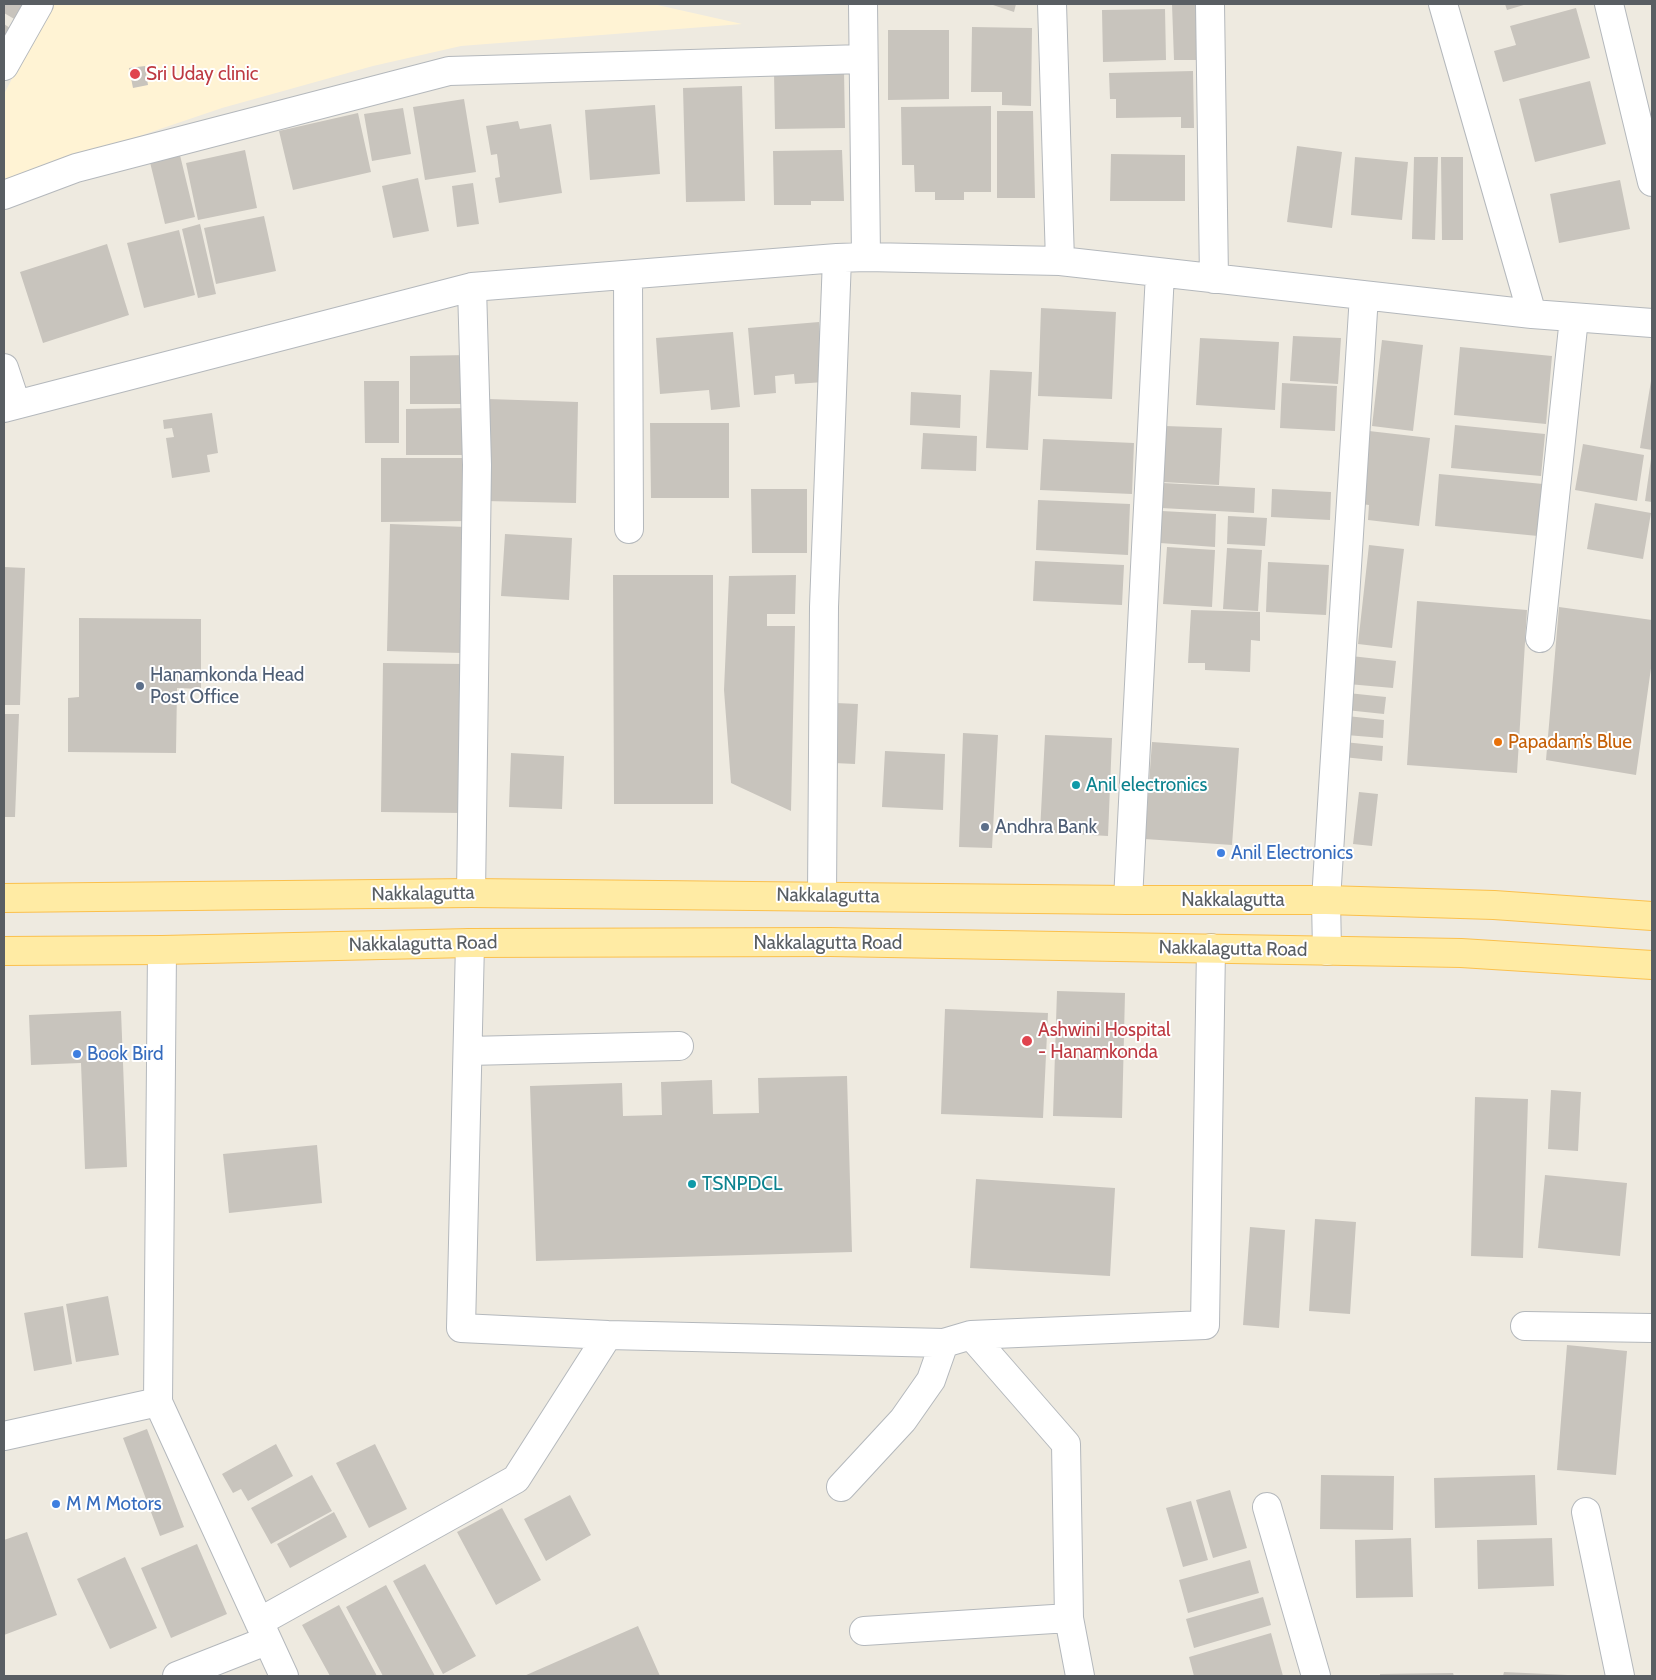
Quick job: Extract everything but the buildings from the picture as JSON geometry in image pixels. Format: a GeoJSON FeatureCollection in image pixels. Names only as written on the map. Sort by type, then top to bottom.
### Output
{"type":"FeatureCollection","features":[{"type":"Feature","properties":{"kind":"main road","name":"Nakkalagutta"},"geometry":{"type":"LineString","coordinates":[[4,898],[471,893],[1128,900],[1326,900],[1494,905],[1652,916]]}},
{"type":"Feature","properties":{"kind":"main road","name":"Nakkalagutta Road"},"geometry":{"type":"LineString","coordinates":[[4,951],[162,950],[470,943],[830,942],[1461,953],[1652,965]]}},
{"type":"Feature","properties":{"kind":"street"},"geometry":{"type":"LineString","coordinates":[[4,66],[40,4]]}},
{"type":"Feature","properties":{"kind":"street"},"geometry":{"type":"LineString","coordinates":[[863,4],[866,257]]}},
{"type":"Feature","properties":{"kind":"street"},"geometry":{"type":"LineString","coordinates":[[1052,4],[1060,261]]}},
{"type":"Feature","properties":{"kind":"street"},"geometry":{"type":"LineString","coordinates":[[1210,4],[1214,279]]}},
{"type":"Feature","properties":{"kind":"street"},"geometry":{"type":"LineString","coordinates":[[1443,4],[1532,314]]}},
{"type":"Feature","properties":{"kind":"street"},"geometry":{"type":"LineString","coordinates":[[1609,4],[1652,182]]}},
{"type":"Feature","properties":{"kind":"street"},"geometry":{"type":"LineString","coordinates":[[4,195],[76,168],[449,71],[863,59]]}},
{"type":"Feature","properties":{"kind":"street"},"geometry":{"type":"LineString","coordinates":[[4,368],[10,406],[472,287],[866,257],[1060,261],[1532,314],[1652,323]]}},
{"type":"Feature","properties":{"kind":"street"},"geometry":{"type":"LineString","coordinates":[[822,896],[824,607],[837,258]]}},
{"type":"Feature","properties":{"kind":"street"},"geometry":{"type":"LineString","coordinates":[[1128,900],[1160,273]]}},
{"type":"Feature","properties":{"kind":"street"},"geometry":{"type":"LineString","coordinates":[[628,275],[630,529]]}},
{"type":"Feature","properties":{"kind":"street"},"geometry":{"type":"LineString","coordinates":[[471,893],[477,465],[472,287]]}},
{"type":"Feature","properties":{"kind":"street"},"geometry":{"type":"LineString","coordinates":[[1327,951],[1326,900],[1364,296]]}},
{"type":"Feature","properties":{"kind":"street"},"geometry":{"type":"LineString","coordinates":[[1540,638],[1574,318]]}},
{"type":"Feature","properties":{"kind":"street"},"geometry":{"type":"LineString","coordinates":[[470,943],[461,1328],[608,1335],[944,1343],[971,1335],[1205,1325],[1211,948]]}},
{"type":"Feature","properties":{"kind":"street"},"geometry":{"type":"LineString","coordinates":[[162,950],[158,1402],[262,1632],[284,1676]]}},
{"type":"Feature","properties":{"kind":"street"},"geometry":{"type":"LineString","coordinates":[[468,1051],[679,1046]]}},
{"type":"Feature","properties":{"kind":"street"},"geometry":{"type":"LineString","coordinates":[[1525,1326],[1652,1328]]}},
{"type":"Feature","properties":{"kind":"street"},"geometry":{"type":"LineString","coordinates":[[177,1676],[262,1632],[516,1479],[608,1335]]}},
{"type":"Feature","properties":{"kind":"street"},"geometry":{"type":"LineString","coordinates":[[971,1335],[1066,1444],[1069,1618],[1080,1676]]}},
{"type":"Feature","properties":{"kind":"street"},"geometry":{"type":"LineString","coordinates":[[841,1487],[903,1420],[931,1380],[944,1343]]}},
{"type":"Feature","properties":{"kind":"street"},"geometry":{"type":"LineString","coordinates":[[4,1436],[158,1402]]}},
{"type":"Feature","properties":{"kind":"street"},"geometry":{"type":"LineString","coordinates":[[1267,1507],[1316,1676]]}},
{"type":"Feature","properties":{"kind":"street"},"geometry":{"type":"LineString","coordinates":[[1586,1512],[1620,1676]]}},
{"type":"Feature","properties":{"kind":"street"},"geometry":{"type":"LineString","coordinates":[[864,1631],[1069,1618]]}},
{"type":"Feature","properties":{"kind":"shaded area"},"geometry":{"type":"Polygon","coordinates":[[[51,4],[653,4],[742,24],[461,46],[373,66],[222,108],[4,182],[4,94],[51,4]]]}},
{"type":"Feature","properties":{"kind":"place","name":"Sri Uday clinic"},"geometry":{"type":"Point","coordinates":[135,74]}},
{"type":"Feature","properties":{"kind":"place","name":"Hanamkonda Head Post Office"},"geometry":{"type":"Point","coordinates":[140,686]}},
{"type":"Feature","properties":{"kind":"place","name":"Papadam’s Blue"},"geometry":{"type":"Point","coordinates":[1498,742]}},
{"type":"Feature","properties":{"kind":"place","name":"Anil electronics"},"geometry":{"type":"Point","coordinates":[1076,785]}},
{"type":"Feature","properties":{"kind":"place","name":"Andhra Bank"},"geometry":{"type":"Point","coordinates":[985,827]}},
{"type":"Feature","properties":{"kind":"place","name":"Anil Electronics"},"geometry":{"type":"Point","coordinates":[1221,853]}},
{"type":"Feature","properties":{"kind":"place","name":"Ashwini Hospital - Hanamkonda"},"geometry":{"type":"Point","coordinates":[1027,1041]}},
{"type":"Feature","properties":{"kind":"place","name":"Book Bird"},"geometry":{"type":"Point","coordinates":[77,1054]}},
{"type":"Feature","properties":{"kind":"place","name":"TSNPDCL"},"geometry":{"type":"Point","coordinates":[692,1184]}},
{"type":"Feature","properties":{"kind":"place","name":"M M Motors"},"geometry":{"type":"Point","coordinates":[56,1504]}}]}
